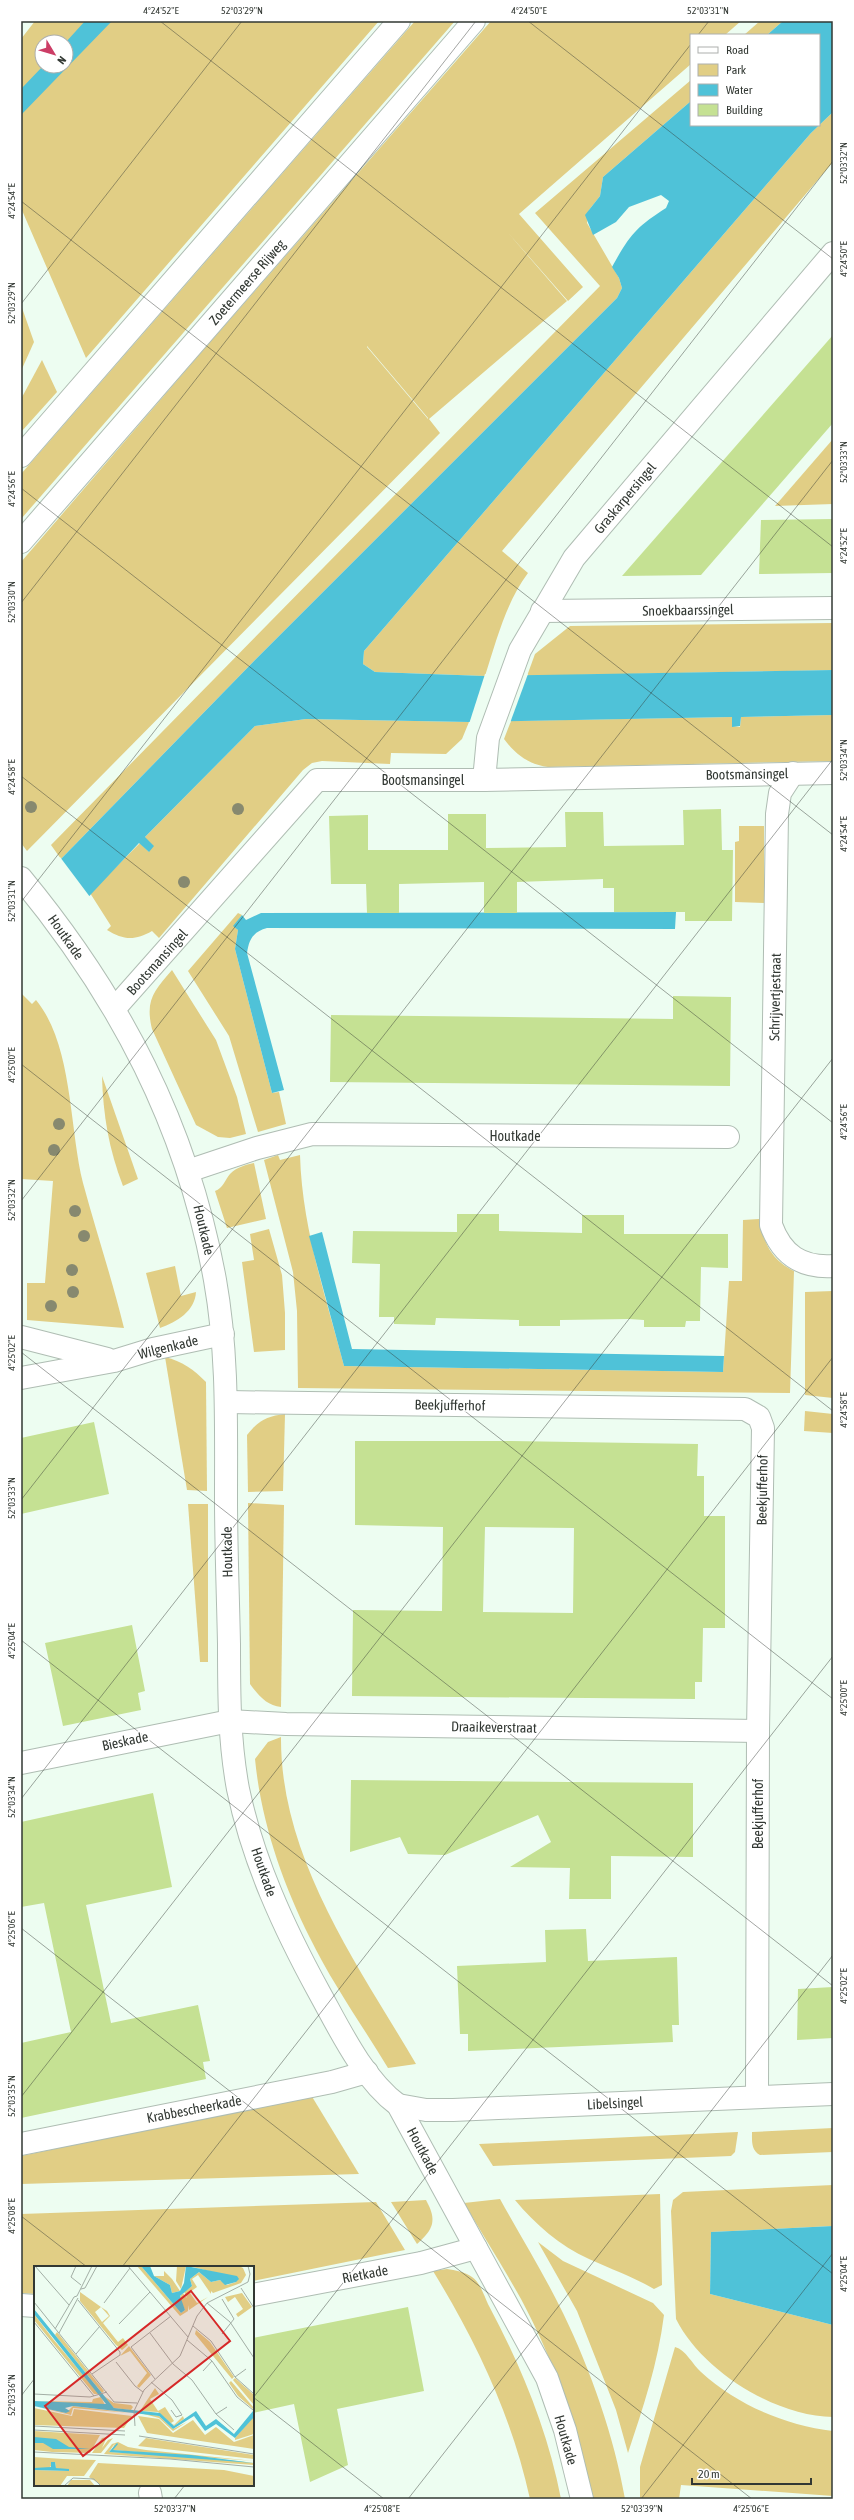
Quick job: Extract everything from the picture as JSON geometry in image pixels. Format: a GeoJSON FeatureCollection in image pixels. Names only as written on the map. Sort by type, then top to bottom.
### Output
{"type":"FeatureCollection","features":[{"type":"Feature","properties":{"kind":"street"},"geometry":{"type":"LineString","coordinates":[[21,456],[399,21]]}},
{"type":"Feature","properties":{"kind":"street","name":"Zoetermeerse Rijweg"},"geometry":{"type":"LineString","coordinates":[[21,542],[474,21]]}},
{"type":"Feature","properties":{"kind":"street","name":"Graskarpersingel"},"geometry":{"type":"LineString","coordinates":[[484,780],[488,738],[520,650],[574,558],[833,253]]}},
{"type":"Feature","properties":{"kind":"street","name":"Snoekbaarssingel"},"geometry":{"type":"LineString","coordinates":[[542,611],[833,608]]}},
{"type":"Feature","properties":{"kind":"street","name":"Schrijvertjestraat"},"geometry":{"type":"LineString","coordinates":[[793,773],[780,793],[777,814],[771,1225],[784,1250],[800,1262],[823,1267],[833,1266]]}},
{"type":"Feature","properties":{"kind":"street","name":"Bootsmansingel"},"geometry":{"type":"LineString","coordinates":[[115,1008],[317,780],[484,780],[833,773]]}},
{"type":"Feature","properties":{"kind":"street","name":"Houtkade"},"geometry":{"type":"LineString","coordinates":[[21,878],[53,917],[115,1008],[157,1092],[178,1141],[205,1231],[223,1334],[228,1402],[226,1498],[230,1721],[238,1790],[261,1870],[288,1934],[367,2072],[387,2096],[398,2105],[522,2329],[547,2378],[564,2430],[582,2499]]}},
{"type":"Feature","properties":{"kind":"street","name":"Houtkade"},"geometry":{"type":"LineString","coordinates":[[188,1171],[257,1148],[312,1134],[728,1137]]}},
{"type":"Feature","properties":{"kind":"street","name":"Wilgenkade"},"geometry":{"type":"LineString","coordinates":[[21,1378],[114,1361],[153,1349],[223,1334]]}},
{"type":"Feature","properties":{"kind":"street"},"geometry":{"type":"LineString","coordinates":[[21,1337],[114,1361]]}},
{"type":"Feature","properties":{"kind":"street","name":"Beekjufferhof"},"geometry":{"type":"LineString","coordinates":[[228,1402],[745,1409],[759,1417],[763,1428],[758,1731],[757,2096]]}},
{"type":"Feature","properties":{"kind":"street","name":"Draaikeverstraat"},"geometry":{"type":"LineString","coordinates":[[230,1721],[286,1724],[758,1731]]}},
{"type":"Feature","properties":{"kind":"street","name":"Bieskade"},"geometry":{"type":"LineString","coordinates":[[21,1763],[193,1727],[230,1721]]}},
{"type":"Feature","properties":{"kind":"street","name":"Krabbescheerkade"},"geometry":{"type":"LineString","coordinates":[[21,2144],[332,2082],[367,2072]]}},
{"type":"Feature","properties":{"kind":"street","name":"Libelsingel"},"geometry":{"type":"LineString","coordinates":[[398,2105],[426,2110],[453,2110],[833,2094]]}},
{"type":"Feature","properties":{"kind":"street","name":"Rietkade"},"geometry":{"type":"LineString","coordinates":[[254,2296],[421,2263],[476,2248]]}},
{"type":"Feature","properties":{"kind":"street"},"geometry":{"type":"LineString","coordinates":[[21,2305],[34,2306]]}},
{"type":"Feature","properties":{"kind":"green space"},"geometry":{"type":"Polygon","coordinates":[[[35,21],[379,21],[86,358],[21,208],[21,39],[35,21]]]}},
{"type":"Feature","properties":{"kind":"green space"},"geometry":{"type":"Polygon","coordinates":[[[415,21],[455,21],[21,519],[21,474],[415,21]]]}},
{"type":"Feature","properties":{"kind":"green space"},"geometry":{"type":"Polygon","coordinates":[[[491,21],[741,21],[726,34],[690,34],[690,65],[519,214],[583,287],[568,301],[503,227],[567,301],[429,419],[440,433],[27,851],[21,843],[21,562],[205,348],[491,21]],[[367,346],[367,347],[428,418],[367,346]]]}},
{"type":"Feature","properties":{"kind":"green space"},"geometry":{"type":"Polygon","coordinates":[[[760,21],[783,21],[768,34],[745,34],[760,21]]]}},
{"type":"Feature","properties":{"kind":"green space"},"geometry":{"type":"Polygon","coordinates":[[[690,81],[690,102],[603,177],[600,196],[589,210],[587,223],[619,278],[622,288],[617,298],[254,661],[61,859],[51,845],[600,286],[535,213],[690,81]]]}},
{"type":"Feature","properties":{"kind":"green space"},"geometry":{"type":"Polygon","coordinates":[[[833,112],[833,162],[502,551],[528,573],[520,584],[508,609],[485,676],[375,672],[363,664],[364,651],[820,124],[833,112]]]}},
{"type":"Feature","properties":{"kind":"green space"},"geometry":{"type":"Polygon","coordinates":[[[21,305],[34,342],[21,371],[21,305]]]}},
{"type":"Feature","properties":{"kind":"green space"},"geometry":{"type":"Polygon","coordinates":[[[42,360],[57,392],[21,432],[21,399],[42,360]]]}},
{"type":"Feature","properties":{"kind":"green space"},"geometry":{"type":"Polygon","coordinates":[[[833,439],[833,504],[775,506],[833,439]]]}},
{"type":"Feature","properties":{"kind":"green space"},"geometry":{"type":"Polygon","coordinates":[[[833,623],[833,670],[527,676],[535,654],[570,626],[833,623]]]}},
{"type":"Feature","properties":{"kind":"green space"},"geometry":{"type":"Polygon","coordinates":[[[833,715],[833,761],[548,767],[534,764],[523,758],[513,750],[504,739],[511,721],[732,717],[732,726],[740,727],[741,717],[833,715]]]}},
{"type":"Feature","properties":{"kind":"green space"},"geometry":{"type":"Polygon","coordinates":[[[306,719],[469,722],[462,739],[446,754],[391,753],[390,764],[322,761],[312,763],[303,770],[159,938],[152,931],[135,938],[129,938],[118,936],[107,930],[111,926],[90,893],[140,843],[149,852],[145,837],[255,726],[306,719]]]}},
{"type":"Feature","properties":{"kind":"green space"},"geometry":{"type":"Polygon","coordinates":[[[739,826],[764,826],[764,903],[735,902],[735,842],[739,841],[739,826]]]}},
{"type":"Feature","properties":{"kind":"green space"},"geometry":{"type":"Polygon","coordinates":[[[238,913],[242,915],[234,926],[238,930],[235,949],[272,1093],[279,1092],[286,1124],[258,1132],[229,1036],[188,971],[238,913]]]}},
{"type":"Feature","properties":{"kind":"green space"},"geometry":{"type":"Polygon","coordinates":[[[172,970],[216,1040],[237,1097],[246,1134],[230,1138],[218,1137],[196,1125],[152,1029],[150,1010],[153,996],[160,984],[172,970]]]}},
{"type":"Feature","properties":{"kind":"green space"},"geometry":{"type":"Polygon","coordinates":[[[21,993],[32,1004],[36,1000],[48,1018],[57,1040],[68,1087],[78,1161],[83,1183],[124,1328],[27,1320],[27,1283],[45,1283],[53,1181],[21,1179],[21,993]]]}},
{"type":"Feature","properties":{"kind":"green space"},"geometry":{"type":"Polygon","coordinates":[[[102,1076],[138,1179],[123,1186],[110,1146],[104,1105],[102,1076]]]}},
{"type":"Feature","properties":{"kind":"green space"},"geometry":{"type":"Polygon","coordinates":[[[278,1155],[280,1160],[300,1155],[305,1209],[310,1236],[344,1366],[723,1372],[729,1281],[742,1281],[743,1220],[759,1219],[763,1236],[774,1256],[786,1267],[794,1271],[790,1393],[298,1388],[297,1311],[293,1272],[264,1160],[278,1155]]]}},
{"type":"Feature","properties":{"kind":"green space"},"geometry":{"type":"Polygon","coordinates":[[[254,1163],[266,1219],[227,1228],[215,1191],[224,1184],[230,1174],[235,1170],[254,1163]]]}},
{"type":"Feature","properties":{"kind":"green space"},"geometry":{"type":"Polygon","coordinates":[[[269,1229],[282,1275],[285,1313],[285,1350],[254,1352],[242,1262],[254,1260],[250,1234],[269,1229]]]}},
{"type":"Feature","properties":{"kind":"green space"},"geometry":{"type":"Polygon","coordinates":[[[175,1266],[181,1296],[196,1292],[195,1299],[189,1310],[184,1315],[173,1323],[160,1328],[146,1273],[175,1266]]]}},
{"type":"Feature","properties":{"kind":"green space"},"geometry":{"type":"Polygon","coordinates":[[[833,1291],[833,1398],[805,1395],[805,1292],[833,1291]]]}},
{"type":"Feature","properties":{"kind":"green space"},"geometry":{"type":"Polygon","coordinates":[[[165,1357],[187,1366],[206,1382],[207,1491],[187,1490],[165,1357]]]}},
{"type":"Feature","properties":{"kind":"green space"},"geometry":{"type":"Polygon","coordinates":[[[805,1411],[833,1414],[833,1433],[804,1431],[805,1411]]]}},
{"type":"Feature","properties":{"kind":"green space"},"geometry":{"type":"Polygon","coordinates":[[[285,1414],[283,1491],[248,1492],[247,1435],[263,1420],[273,1416],[285,1414]]]}},
{"type":"Feature","properties":{"kind":"green space"},"geometry":{"type":"Polygon","coordinates":[[[248,1503],[284,1505],[281,1707],[271,1705],[260,1696],[250,1684],[248,1503]]]}},
{"type":"Feature","properties":{"kind":"green space"},"geometry":{"type":"Polygon","coordinates":[[[188,1504],[208,1504],[208,1662],[200,1662],[188,1504]]]}},
{"type":"Feature","properties":{"kind":"green space"},"geometry":{"type":"Polygon","coordinates":[[[281,1737],[284,1782],[294,1825],[308,1868],[326,1909],[348,1949],[416,2064],[388,2068],[328,1971],[310,1938],[290,1895],[274,1851],[262,1805],[255,1759],[268,1742],[281,1737]]]}},
{"type":"Feature","properties":{"kind":"green space"},"geometry":{"type":"Polygon","coordinates":[[[311,2095],[359,2174],[21,2184],[21,2156],[311,2095]]]}},
{"type":"Feature","properties":{"kind":"green space"},"geometry":{"type":"Polygon","coordinates":[[[833,2128],[833,2152],[760,2155],[755,2151],[753,2145],[752,2132],[833,2128]]]}},
{"type":"Feature","properties":{"kind":"green space"},"geometry":{"type":"Polygon","coordinates":[[[738,2132],[735,2152],[731,2156],[493,2166],[479,2144],[738,2132]]]}},
{"type":"Feature","properties":{"kind":"green space"},"geometry":{"type":"Polygon","coordinates":[[[833,2185],[833,2226],[711,2232],[710,2294],[833,2325],[833,2417],[811,2415],[788,2409],[742,2387],[722,2373],[703,2356],[688,2338],[676,2319],[671,2211],[673,2200],[683,2192],[833,2185]]]}},
{"type":"Feature","properties":{"kind":"green space"},"geometry":{"type":"Polygon","coordinates":[[[660,2194],[662,2285],[654,2289],[568,2248],[531,2218],[515,2200],[660,2194]]]}},
{"type":"Feature","properties":{"kind":"green space"},"geometry":{"type":"Polygon","coordinates":[[[500,2199],[556,2298],[583,2358],[608,2428],[615,2452],[625,2499],[593,2499],[573,2422],[555,2371],[521,2299],[464,2203],[500,2199]]]}},
{"type":"Feature","properties":{"kind":"green space"},"geometry":{"type":"Polygon","coordinates":[[[426,2200],[432,2213],[432,2224],[427,2234],[417,2244],[391,2202],[426,2200]]]}},
{"type":"Feature","properties":{"kind":"green space"},"geometry":{"type":"Polygon","coordinates":[[[376,2202],[405,2250],[254,2281],[254,2266],[34,2266],[34,2294],[21,2293],[21,2214],[376,2202]]]}},
{"type":"Feature","properties":{"kind":"green space"},"geometry":{"type":"Polygon","coordinates":[[[538,2242],[563,2261],[653,2303],[664,2315],[654,2368],[628,2453],[616,2410],[577,2311],[538,2242]]]}},
{"type":"Feature","properties":{"kind":"green space"},"geometry":{"type":"Polygon","coordinates":[[[447,2269],[469,2275],[475,2279],[482,2290],[512,2352],[532,2400],[549,2449],[561,2499],[530,2499],[513,2439],[491,2381],[464,2325],[433,2271],[447,2269]]]}},
{"type":"Feature","properties":{"kind":"green space"},"geometry":{"type":"Polygon","coordinates":[[[675,2347],[682,2351],[701,2372],[715,2384],[746,2404],[762,2412],[797,2424],[833,2431],[833,2496],[681,2485],[679,2499],[640,2499],[640,2467],[675,2347]]]}},
{"type":"Feature","properties":{"kind":"water"},"geometry":{"type":"Polygon","coordinates":[[[85,21],[112,21],[74,60],[73,34],[85,21]]]}},
{"type":"Feature","properties":{"kind":"water"},"geometry":{"type":"Polygon","coordinates":[[[783,21],[833,21],[833,112],[820,124],[820,34],[768,34],[783,21]]]}},
{"type":"Feature","properties":{"kind":"water"},"geometry":{"type":"Polygon","coordinates":[[[35,74],[61,74],[21,115],[21,89],[35,74]]]}},
{"type":"Feature","properties":{"kind":"water"},"geometry":{"type":"Polygon","coordinates":[[[690,102],[690,126],[818,126],[364,651],[363,664],[375,672],[485,676],[833,670],[833,715],[741,717],[740,726],[732,727],[732,717],[469,722],[306,719],[255,726],[145,837],[154,846],[149,852],[139,843],[21,969],[61,859],[254,661],[617,298],[622,288],[619,278],[612,267],[623,247],[634,233],[647,221],[666,208],[669,201],[661,195],[629,207],[616,222],[593,235],[585,215],[600,196],[603,177],[690,102]]]}},
{"type":"Feature","properties":{"kind":"water"},"geometry":{"type":"Polygon","coordinates":[[[676,912],[675,929],[267,928],[262,930],[252,937],[247,953],[284,1090],[272,1093],[235,949],[238,930],[233,926],[242,915],[246,920],[261,913],[676,912]]]}},
{"type":"Feature","properties":{"kind":"water"},"geometry":{"type":"Polygon","coordinates":[[[322,1232],[352,1349],[724,1356],[723,1372],[344,1366],[309,1236],[322,1232]]]}},
{"type":"Feature","properties":{"kind":"water"},"geometry":{"type":"Polygon","coordinates":[[[833,2226],[833,2325],[710,2294],[711,2232],[833,2226]]]}},
{"type":"Feature","properties":{"kind":"pier"},"geometry":{"type":"Polygon","coordinates":[[[485,674],[528,674],[510,723],[469,724],[485,674]]]}},
{"type":"Feature","properties":{"kind":"pier"},"geometry":{"type":"Polygon","coordinates":[[[60,857],[90,897],[21,971],[21,904],[60,857]]]}},
{"type":"Feature","properties":{"kind":"building"},"geometry":{"type":"Polygon","coordinates":[[[833,335],[833,423],[701,575],[622,576],[833,335]]]}},
{"type":"Feature","properties":{"kind":"building"},"geometry":{"type":"Polygon","coordinates":[[[833,519],[833,573],[759,574],[761,520],[833,519]]]}},
{"type":"Feature","properties":{"kind":"building"},"geometry":{"type":"Polygon","coordinates":[[[721,809],[722,850],[733,850],[732,921],[685,921],[685,912],[614,912],[614,888],[603,888],[603,879],[517,882],[517,913],[484,913],[484,882],[399,884],[399,913],[367,913],[366,884],[331,884],[329,816],[368,815],[368,850],[448,850],[448,814],[486,814],[486,848],[566,847],[565,812],[603,812],[604,846],[684,845],[683,810],[721,809]]]}},
{"type":"Feature","properties":{"kind":"building"},"geometry":{"type":"Polygon","coordinates":[[[673,996],[731,997],[730,1086],[330,1082],[331,1015],[673,1019],[673,996]]]}},
{"type":"Feature","properties":{"kind":"building"},"geometry":{"type":"Polygon","coordinates":[[[457,1214],[499,1214],[499,1231],[582,1233],[582,1215],[624,1215],[624,1234],[728,1234],[728,1268],[701,1267],[700,1321],[686,1321],[685,1327],[644,1327],[644,1320],[629,1319],[560,1320],[560,1326],[519,1326],[519,1320],[436,1318],[435,1325],[394,1324],[394,1317],[379,1317],[380,1264],[352,1263],[353,1231],[457,1232],[457,1214]]]}},
{"type":"Feature","properties":{"kind":"building"},"geometry":{"type":"Polygon","coordinates":[[[94,1422],[109,1494],[21,1514],[21,1438],[94,1422]]]}},
{"type":"Feature","properties":{"kind":"building"},"geometry":{"type":"Polygon","coordinates":[[[355,1441],[511,1441],[698,1444],[697,1476],[704,1476],[704,1516],[725,1516],[725,1628],[703,1628],[702,1682],[695,1682],[695,1699],[352,1696],[353,1610],[442,1611],[443,1527],[355,1525],[355,1441]],[[485,1527],[483,1612],[573,1613],[574,1528],[485,1527]]]}},
{"type":"Feature","properties":{"kind":"building"},"geometry":{"type":"Polygon","coordinates":[[[132,1625],[145,1691],[138,1693],[141,1710],[63,1726],[45,1643],[132,1625]]]}},
{"type":"Feature","properties":{"kind":"building"},"geometry":{"type":"Polygon","coordinates":[[[351,1780],[693,1783],[693,1857],[611,1856],[611,1899],[569,1899],[570,1868],[510,1867],[551,1842],[538,1815],[445,1855],[408,1854],[400,1837],[350,1852],[351,1780]]]}},
{"type":"Feature","properties":{"kind":"building"},"geometry":{"type":"Polygon","coordinates":[[[153,1793],[172,1887],[86,1905],[111,2023],[198,2005],[210,2061],[203,2062],[206,2079],[21,2118],[21,2043],[71,2032],[44,1903],[21,1907],[21,1822],[153,1793]]]}},
{"type":"Feature","properties":{"kind":"building"},"geometry":{"type":"Polygon","coordinates":[[[586,1929],[588,1961],[677,1957],[679,2025],[672,2025],[673,2042],[468,2051],[468,2034],[460,2034],[457,1966],[546,1962],[545,1930],[586,1929]]]}},
{"type":"Feature","properties":{"kind":"building"},"geometry":{"type":"Polygon","coordinates":[[[833,1987],[833,2038],[797,2040],[798,1989],[833,1987]]]}},
{"type":"Feature","properties":{"kind":"building"},"geometry":{"type":"Polygon","coordinates":[[[408,2307],[424,2391],[337,2409],[348,2465],[310,2482],[294,2404],[254,2413],[254,2338],[408,2307]]]}}]}
